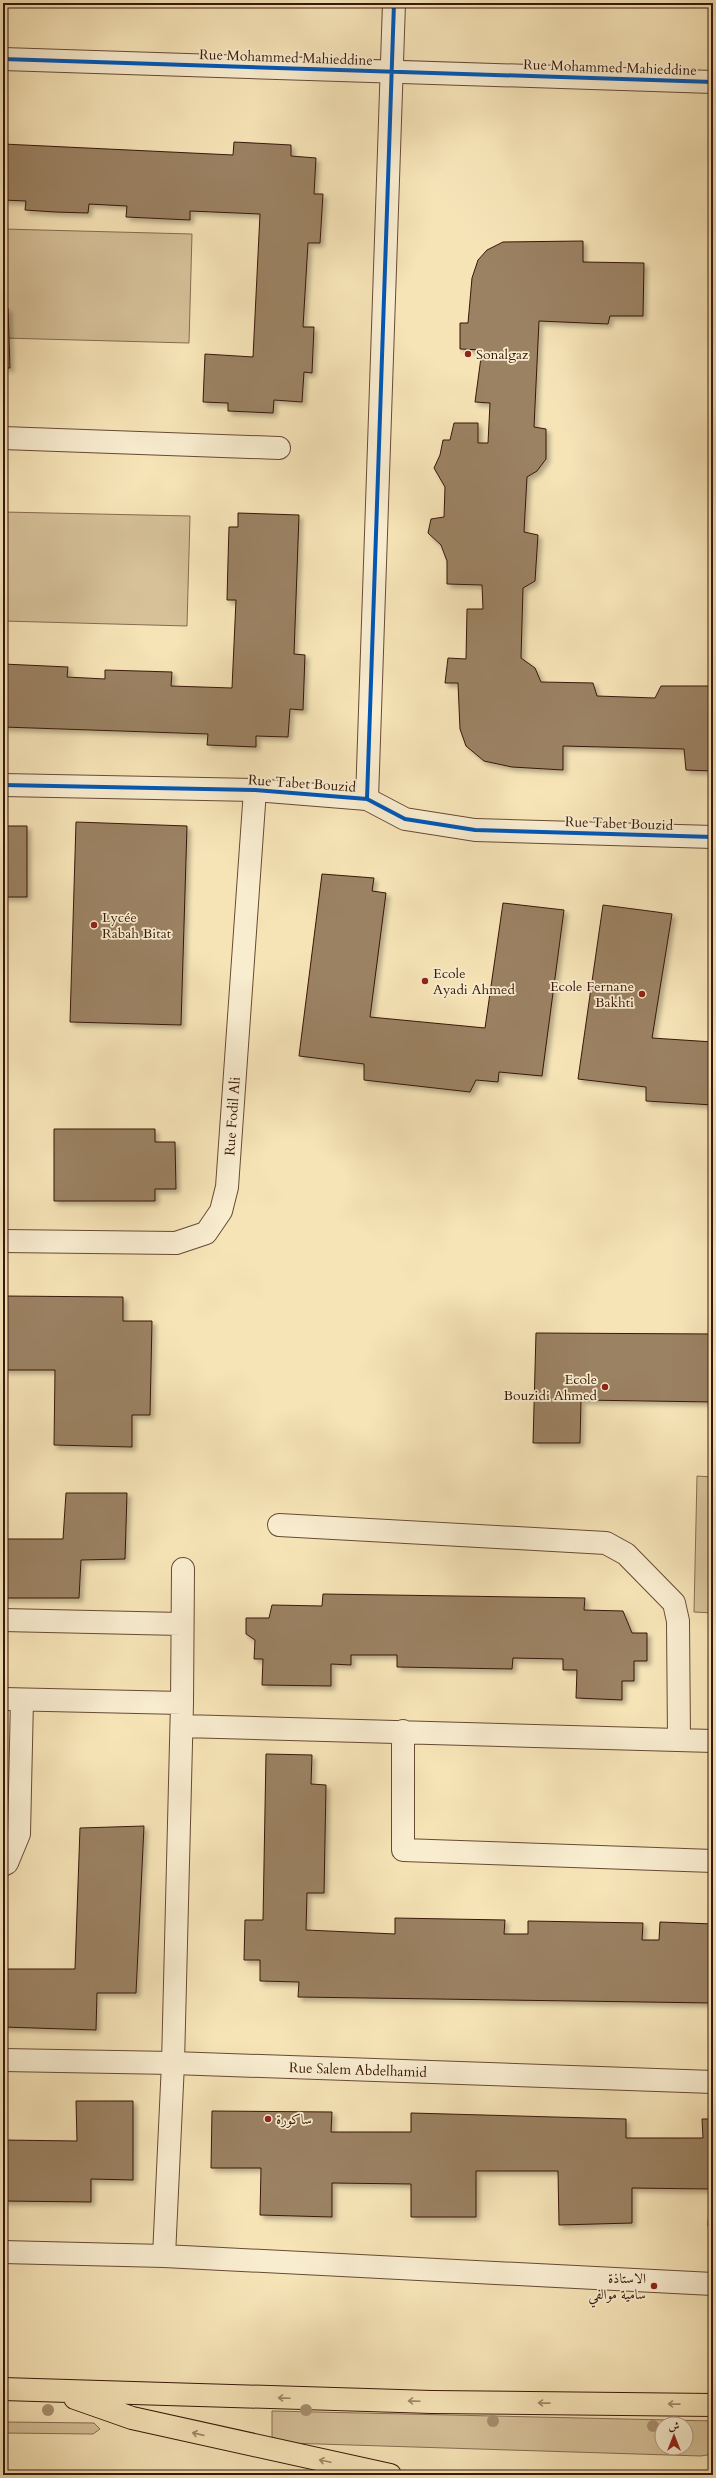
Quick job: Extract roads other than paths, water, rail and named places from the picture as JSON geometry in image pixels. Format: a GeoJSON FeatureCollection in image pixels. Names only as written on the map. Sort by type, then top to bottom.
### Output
{"type":"FeatureCollection","features":[{"type":"Feature","properties":{"kind":"highway"},"geometry":{"type":"LineString","coordinates":[[3,2389],[55,2392],[432,2402],[713,2405]]}},
{"type":"Feature","properties":{"kind":"highway"},"geometry":{"type":"LineString","coordinates":[[55,2392],[132,2418],[390,2475]]}},
{"type":"Feature","properties":{"kind":"street"},"geometry":{"type":"LineString","coordinates":[[367,799],[394,3]]}},
{"type":"Feature","properties":{"kind":"street","name":"Rue Mohammed Mahieddine"},"geometry":{"type":"LineString","coordinates":[[3,59],[713,82]]}},
{"type":"Feature","properties":{"kind":"street"},"geometry":{"type":"LineString","coordinates":[[3,438],[279,448]]}},
{"type":"Feature","properties":{"kind":"street","name":"Rue Tabet Bouzid"},"geometry":{"type":"LineString","coordinates":[[3,785],[255,790],[367,799],[405,819],[475,830],[713,837]]}},
{"type":"Feature","properties":{"kind":"street","name":"Rue Fodil Ali"},"geometry":{"type":"LineString","coordinates":[[3,1241],[176,1243],[206,1233],[221,1211],[227,1188],[255,790]]}},
{"type":"Feature","properties":{"kind":"street"},"geometry":{"type":"LineString","coordinates":[[279,1525],[606,1543],[626,1554],[674,1603],[678,1621],[679,1740]]}},
{"type":"Feature","properties":{"kind":"street"},"geometry":{"type":"LineString","coordinates":[[164,2256],[173,2063],[182,1726],[181,1624],[183,1569]]}},
{"type":"Feature","properties":{"kind":"street"},"geometry":{"type":"LineString","coordinates":[[3,1620],[181,1624]]}},
{"type":"Feature","properties":{"kind":"street"},"geometry":{"type":"LineString","coordinates":[[3,1865],[7,1863],[18,1834],[12,1700],[182,1703]]}},
{"type":"Feature","properties":{"kind":"street"},"geometry":{"type":"LineString","coordinates":[[182,1726],[713,1740]]}},
{"type":"Feature","properties":{"kind":"street"},"geometry":{"type":"LineString","coordinates":[[403,1731],[403,1850],[713,1861]]}},
{"type":"Feature","properties":{"kind":"street","name":"Rue Salem Abdelhamid"},"geometry":{"type":"LineString","coordinates":[[3,2060],[173,2063],[713,2082]]}},
{"type":"Feature","properties":{"kind":"street"},"geometry":{"type":"LineString","coordinates":[[3,2252],[164,2256],[713,2284]]}},
{"type":"Feature","properties":{"kind":"place","name":"Sonalgaz"},"geometry":{"type":"Point","coordinates":[468,354]}},
{"type":"Feature","properties":{"kind":"place","name":"Lycée Rabah Bitat"},"geometry":{"type":"Point","coordinates":[94,925]}},
{"type":"Feature","properties":{"kind":"place","name":"Ecole Ayadi Ahmed"},"geometry":{"type":"Point","coordinates":[425,981]}},
{"type":"Feature","properties":{"kind":"place","name":"Ecole Fernane Bakhti"},"geometry":{"type":"Point","coordinates":[642,994]}},
{"type":"Feature","properties":{"kind":"place","name":"Ecole Bouzidi Ahmed"},"geometry":{"type":"Point","coordinates":[605,1387]}},
{"type":"Feature","properties":{"kind":"place","name":"ساكورة"},"geometry":{"type":"Point","coordinates":[268,2119]}},
{"type":"Feature","properties":{"kind":"place","name":"الاستاذة سامية موالفي"},"geometry":{"type":"Point","coordinates":[654,2286]}}]}
